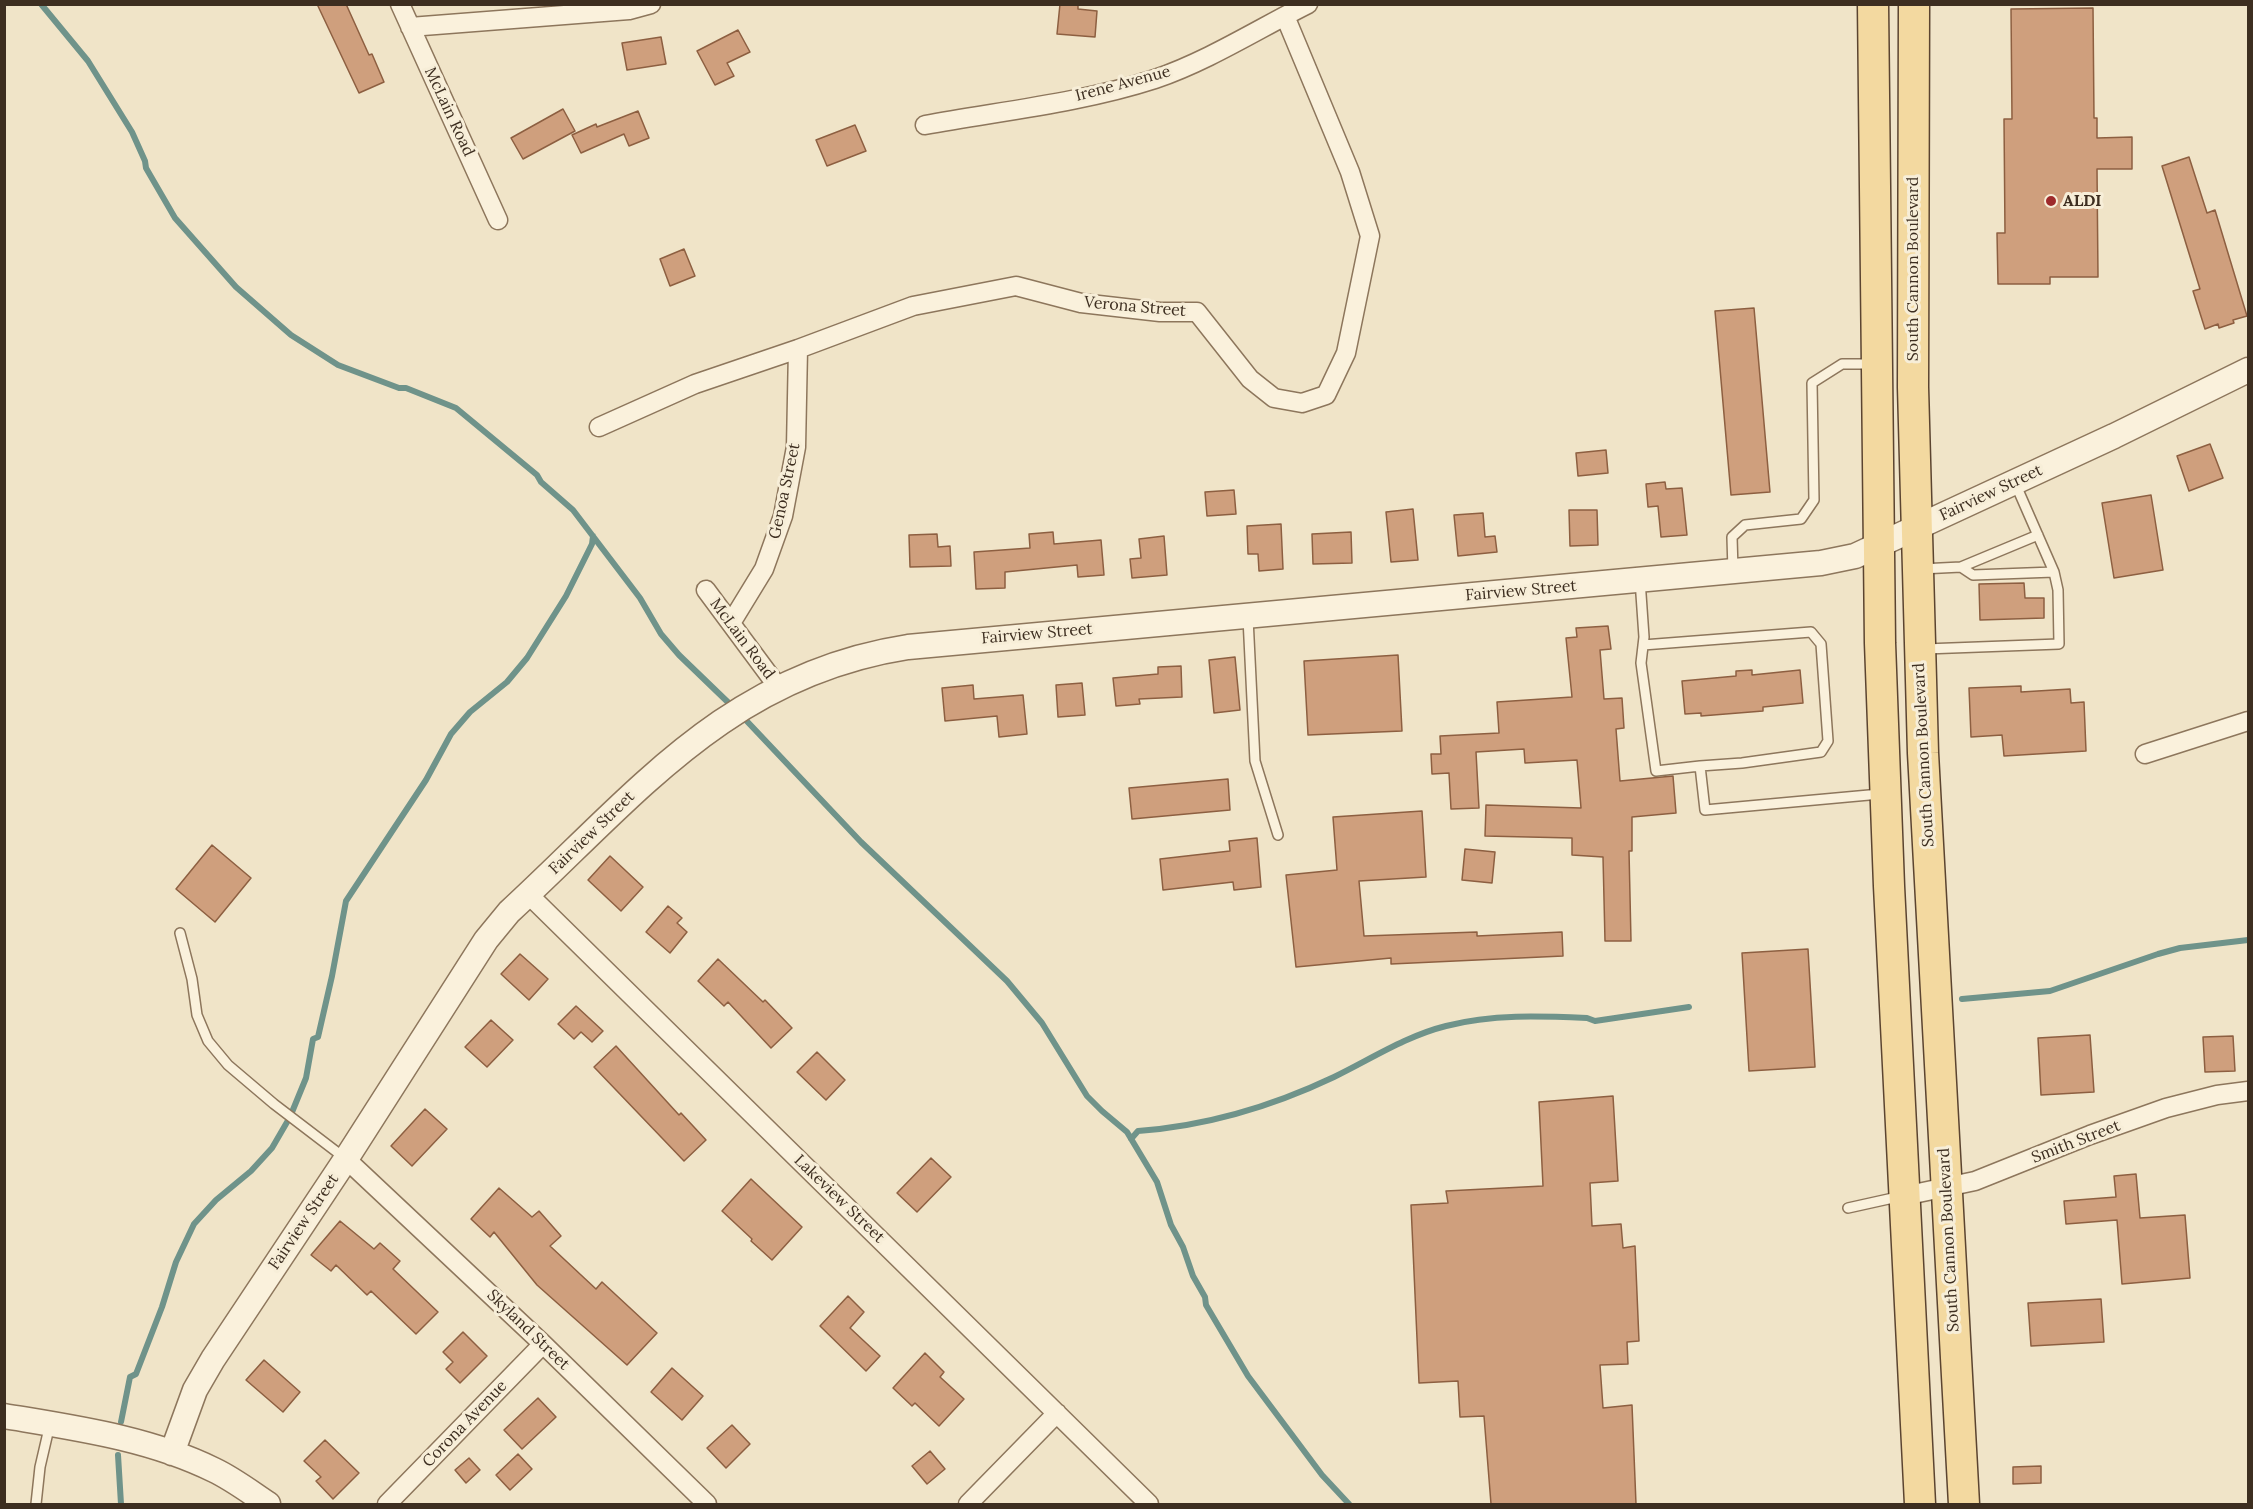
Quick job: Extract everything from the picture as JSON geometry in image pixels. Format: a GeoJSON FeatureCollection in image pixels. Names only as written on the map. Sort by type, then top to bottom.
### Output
{"type":"FeatureCollection","features":[{"type":"Feature","properties":{"kind":"main road"},"geometry":{"type":"LineString","coordinates":[[1873,4],[1878,545],[1886,793],[1920,1504]]}},
{"type":"Feature","properties":{"kind":"main road","name":"South Cannon Boulevard"},"geometry":{"type":"LineString","coordinates":[[1914,4],[1913,387],[1917,569],[1946,1186],[1964,1504]]}},
{"type":"Feature","properties":{"kind":"street","name":"McLain Road"},"geometry":{"type":"LineString","coordinates":[[400,4],[498,220]]}},
{"type":"Feature","properties":{"kind":"street"},"geometry":{"type":"LineString","coordinates":[[410,27],[628,9],[651,4]]}},
{"type":"Feature","properties":{"kind":"street","name":"Irene Avenue"},"geometry":{"type":"LineString","coordinates":[[925,125],[1070,99],[1156,79],[1197,61],[1308,4]]}},
{"type":"Feature","properties":{"kind":"street","name":"Verona Street"},"geometry":{"type":"LineString","coordinates":[[598,426],[694,384],[798,349],[913,306],[1016,286],[1081,303],[1160,312],[1197,312],[1250,379],[1274,398],[1302,403],[1326,394],[1346,353],[1370,236],[1350,172],[1285,16]]}},
{"type":"Feature","properties":{"kind":"street","name":"Genoa Street"},"geometry":{"type":"LineString","coordinates":[[731,623],[760,576],[775,542],[783,516],[796,447],[798,349]]}},
{"type":"Feature","properties":{"kind":"street","name":"Fairview Street"},"geometry":{"type":"LineString","coordinates":[[172,1453],[195,1390],[213,1359],[346,1159],[486,940],[509,912],[657,771],[699,736],[747,704],[778,687],[850,659],[900,648],[1821,563],[1855,556],[2248,370]]}},
{"type":"Feature","properties":{"kind":"street","name":"McLain Road"},"geometry":{"type":"LineString","coordinates":[[706,590],[778,687]]}},
{"type":"Feature","properties":{"kind":"street"},"geometry":{"type":"LineString","coordinates":[[2145,753],[2248,721]]}},
{"type":"Feature","properties":{"kind":"street","name":"Lakeview Street"},"geometry":{"type":"LineString","coordinates":[[528,894],[1149,1504]]}},
{"type":"Feature","properties":{"kind":"street","name":"Smith Street"},"geometry":{"type":"LineString","coordinates":[[1904,1196],[1975,1181],[2090,1135],[2166,1108],[2248,1090]]}},
{"type":"Feature","properties":{"kind":"street","name":"Skyland Street"},"geometry":{"type":"LineString","coordinates":[[346,1159],[543,1344],[707,1504]]}},
{"type":"Feature","properties":{"kind":"street","name":"Corona Avenue"},"geometry":{"type":"LineString","coordinates":[[387,1504],[543,1344]]}},
{"type":"Feature","properties":{"kind":"street"},"geometry":{"type":"LineString","coordinates":[[968,1504],[1057,1413]]}},
{"type":"Feature","properties":{"kind":"street"},"geometry":{"type":"LineString","coordinates":[[4,1416],[147,1444],[213,1469],[268,1504]]}},
{"type":"Feature","properties":{"kind":"lane"},"geometry":{"type":"LineString","coordinates":[[1733,571],[1732,537],[1745,525],[1801,519],[1814,500],[1812,382],[1842,364],[1876,364]]}},
{"type":"Feature","properties":{"kind":"lane"},"geometry":{"type":"LineString","coordinates":[[1920,649],[2059,644],[2058,590],[2054,572],[2015,482]]}},
{"type":"Feature","properties":{"kind":"lane"},"geometry":{"type":"LineString","coordinates":[[1917,569],[1961,567],[2038,535]]}},
{"type":"Feature","properties":{"kind":"lane"},"geometry":{"type":"LineString","coordinates":[[1961,567],[1973,575],[2054,572]]}},
{"type":"Feature","properties":{"kind":"lane"},"geometry":{"type":"LineString","coordinates":[[1640,580],[1643,645],[1641,663],[1656,771],[1742,764],[1821,752],[1828,741],[1821,644],[1811,632],[1643,645]]}},
{"type":"Feature","properties":{"kind":"lane"},"geometry":{"type":"LineString","coordinates":[[1248,615],[1255,761],[1278,836]]}},
{"type":"Feature","properties":{"kind":"lane"},"geometry":{"type":"LineString","coordinates":[[1700,766],[1705,810],[1886,793]]}},
{"type":"Feature","properties":{"kind":"lane"},"geometry":{"type":"LineString","coordinates":[[180,933],[192,979],[197,1015],[208,1041],[228,1065],[274,1104],[346,1159]]}},
{"type":"Feature","properties":{"kind":"lane"},"geometry":{"type":"LineString","coordinates":[[1848,1208],[1904,1196]]}},
{"type":"Feature","properties":{"kind":"lane"},"geometry":{"type":"LineString","coordinates":[[36,1504],[40,1467],[50,1424]]}},
{"type":"Feature","properties":{"kind":"building"},"geometry":{"type":"Polygon","coordinates":[[[317,4],[346,4],[384,82],[359,93],[317,4]]]}},
{"type":"Feature","properties":{"kind":"building"},"geometry":{"type":"Polygon","coordinates":[[[1060,4],[1078,4],[1078,9],[1097,11],[1095,37],[1057,34],[1060,4]]]}},
{"type":"Feature","properties":{"kind":"building","name":"ALDI"},"geometry":{"type":"Polygon","coordinates":[[[2093,8],[2094,118],[2097,118],[2097,138],[2132,137],[2132,169],[2097,169],[2098,277],[2050,277],[2050,284],[1998,284],[1997,233],[2005,233],[2004,119],[2012,119],[2011,9],[2093,8]]]}},
{"type":"Feature","properties":{"kind":"building"},"geometry":{"type":"Polygon","coordinates":[[[738,30],[750,52],[727,63],[734,76],[715,85],[697,51],[738,30]]]}},
{"type":"Feature","properties":{"kind":"building"},"geometry":{"type":"Polygon","coordinates":[[[661,37],[666,64],[627,70],[622,43],[661,37]]]}},
{"type":"Feature","properties":{"kind":"building"},"geometry":{"type":"Polygon","coordinates":[[[563,109],[575,131],[523,159],[511,138],[563,109]]]}},
{"type":"Feature","properties":{"kind":"building"},"geometry":{"type":"Polygon","coordinates":[[[638,111],[649,138],[629,146],[624,134],[581,153],[572,135],[596,124],[597,127],[638,111]]]}},
{"type":"Feature","properties":{"kind":"building"},"geometry":{"type":"Polygon","coordinates":[[[855,125],[866,151],[827,166],[816,140],[855,125]]]}},
{"type":"Feature","properties":{"kind":"building"},"geometry":{"type":"Polygon","coordinates":[[[2189,157],[2207,213],[2215,210],[2247,316],[2233,320],[2234,323],[2219,328],[2218,324],[2205,329],[2193,291],[2200,289],[2162,166],[2189,157]]]}},
{"type":"Feature","properties":{"kind":"building"},"geometry":{"type":"Polygon","coordinates":[[[684,249],[695,276],[670,286],[660,259],[684,249]]]}},
{"type":"Feature","properties":{"kind":"building"},"geometry":{"type":"Polygon","coordinates":[[[1754,308],[1770,492],[1731,495],[1715,311],[1754,308]]]}},
{"type":"Feature","properties":{"kind":"building"},"geometry":{"type":"Polygon","coordinates":[[[2210,444],[2223,478],[2189,491],[2177,456],[2210,444]]]}},
{"type":"Feature","properties":{"kind":"building"},"geometry":{"type":"Polygon","coordinates":[[[1606,450],[1608,473],[1578,476],[1576,453],[1606,450]]]}},
{"type":"Feature","properties":{"kind":"building"},"geometry":{"type":"Polygon","coordinates":[[[1665,482],[1666,489],[1682,488],[1687,535],[1661,537],[1658,506],[1648,507],[1646,484],[1665,482]]]}},
{"type":"Feature","properties":{"kind":"building"},"geometry":{"type":"Polygon","coordinates":[[[1234,490],[1236,514],[1207,516],[1205,492],[1234,490]]]}},
{"type":"Feature","properties":{"kind":"building"},"geometry":{"type":"Polygon","coordinates":[[[2151,495],[2163,570],[2114,578],[2102,503],[2151,495]]]}},
{"type":"Feature","properties":{"kind":"building"},"geometry":{"type":"Polygon","coordinates":[[[1413,509],[1418,560],[1391,562],[1386,512],[1413,509]]]}},
{"type":"Feature","properties":{"kind":"building"},"geometry":{"type":"Polygon","coordinates":[[[1569,510],[1597,510],[1598,545],[1570,546],[1569,510]]]}},
{"type":"Feature","properties":{"kind":"building"},"geometry":{"type":"Polygon","coordinates":[[[1483,513],[1485,537],[1495,536],[1497,552],[1458,556],[1454,515],[1483,513]]]}},
{"type":"Feature","properties":{"kind":"building"},"geometry":{"type":"Polygon","coordinates":[[[1281,524],[1283,569],[1259,571],[1258,554],[1248,554],[1247,526],[1281,524]]]}},
{"type":"Feature","properties":{"kind":"building"},"geometry":{"type":"Polygon","coordinates":[[[1053,532],[1054,544],[1101,540],[1104,575],[1078,577],[1077,565],[1005,572],[1005,588],[976,589],[974,552],[1030,548],[1029,534],[1053,532]]]}},
{"type":"Feature","properties":{"kind":"building"},"geometry":{"type":"Polygon","coordinates":[[[1351,532],[1352,563],[1313,564],[1312,534],[1351,532]]]}},
{"type":"Feature","properties":{"kind":"building"},"geometry":{"type":"Polygon","coordinates":[[[937,534],[938,547],[950,546],[951,566],[910,567],[909,535],[937,534]]]}},
{"type":"Feature","properties":{"kind":"building"},"geometry":{"type":"Polygon","coordinates":[[[1164,536],[1167,575],[1132,578],[1130,559],[1141,558],[1139,539],[1164,536]]]}},
{"type":"Feature","properties":{"kind":"building"},"geometry":{"type":"Polygon","coordinates":[[[2024,583],[2025,598],[2044,598],[2044,618],[1980,620],[1979,584],[2024,583]]]}},
{"type":"Feature","properties":{"kind":"building"},"geometry":{"type":"Polygon","coordinates":[[[1608,626],[1611,649],[1600,650],[1604,699],[1622,698],[1624,728],[1616,729],[1620,781],[1673,776],[1676,813],[1632,817],[1632,851],[1629,851],[1631,941],[1605,941],[1603,857],[1572,855],[1572,838],[1485,836],[1486,805],[1581,808],[1577,760],[1525,763],[1524,749],[1476,752],[1479,808],[1451,809],[1449,773],[1432,774],[1431,754],[1441,754],[1440,736],[1499,733],[1497,702],[1572,697],[1566,638],[1577,637],[1576,628],[1608,626]]]}},
{"type":"Feature","properties":{"kind":"building"},"geometry":{"type":"Polygon","coordinates":[[[1398,655],[1402,731],[1308,735],[1304,661],[1398,655]]]}},
{"type":"Feature","properties":{"kind":"building"},"geometry":{"type":"Polygon","coordinates":[[[1235,657],[1240,710],[1214,713],[1209,660],[1235,657]]]}},
{"type":"Feature","properties":{"kind":"building"},"geometry":{"type":"Polygon","coordinates":[[[1181,666],[1182,697],[1139,699],[1140,704],[1116,706],[1113,678],[1158,674],[1158,667],[1181,666]]]}},
{"type":"Feature","properties":{"kind":"building"},"geometry":{"type":"Polygon","coordinates":[[[1752,670],[1752,675],[1800,670],[1803,703],[1763,707],[1763,711],[1701,716],[1701,713],[1685,714],[1682,681],[1736,676],[1736,671],[1752,670]]]}},
{"type":"Feature","properties":{"kind":"building"},"geometry":{"type":"Polygon","coordinates":[[[1082,683],[1085,715],[1058,717],[1056,685],[1082,683]]]}},
{"type":"Feature","properties":{"kind":"building"},"geometry":{"type":"Polygon","coordinates":[[[973,685],[974,699],[1023,695],[1027,734],[999,737],[997,716],[945,721],[942,688],[973,685]]]}},
{"type":"Feature","properties":{"kind":"building"},"geometry":{"type":"Polygon","coordinates":[[[2021,686],[2021,692],[2070,689],[2071,703],[2084,702],[2086,751],[2004,756],[2002,735],[1971,737],[1969,688],[2021,686]]]}},
{"type":"Feature","properties":{"kind":"building"},"geometry":{"type":"Polygon","coordinates":[[[1228,779],[1230,810],[1132,819],[1129,788],[1228,779]]]}},
{"type":"Feature","properties":{"kind":"building"},"geometry":{"type":"Polygon","coordinates":[[[1422,811],[1426,877],[1359,881],[1364,936],[1477,932],[1477,936],[1562,932],[1563,956],[1391,964],[1391,958],[1296,967],[1286,875],[1337,870],[1333,817],[1422,811]]]}},
{"type":"Feature","properties":{"kind":"building"},"geometry":{"type":"Polygon","coordinates":[[[1257,838],[1261,887],[1234,890],[1233,882],[1163,890],[1160,859],[1230,851],[1229,841],[1257,838]]]}},
{"type":"Feature","properties":{"kind":"building"},"geometry":{"type":"Polygon","coordinates":[[[212,845],[251,878],[215,922],[176,889],[212,845]]]}},
{"type":"Feature","properties":{"kind":"building"},"geometry":{"type":"Polygon","coordinates":[[[1465,849],[1495,852],[1492,883],[1462,880],[1465,849]]]}},
{"type":"Feature","properties":{"kind":"building"},"geometry":{"type":"Polygon","coordinates":[[[610,856],[643,887],[621,911],[588,880],[610,856]]]}},
{"type":"Feature","properties":{"kind":"building"},"geometry":{"type":"Polygon","coordinates":[[[668,906],[682,918],[677,923],[687,932],[670,953],[646,932],[668,906]]]}},
{"type":"Feature","properties":{"kind":"building"},"geometry":{"type":"Polygon","coordinates":[[[1808,949],[1815,1067],[1749,1071],[1742,953],[1808,949]]]}},
{"type":"Feature","properties":{"kind":"building"},"geometry":{"type":"Polygon","coordinates":[[[520,954],[548,979],[529,1000],[501,974],[520,954]]]}},
{"type":"Feature","properties":{"kind":"building"},"geometry":{"type":"Polygon","coordinates":[[[718,959],[763,1002],[765,1000],[792,1028],[771,1048],[728,1002],[724,1006],[698,981],[718,959]]]}},
{"type":"Feature","properties":{"kind":"building"},"geometry":{"type":"Polygon","coordinates":[[[576,1006],[603,1031],[592,1042],[581,1032],[574,1039],[558,1024],[576,1006]]]}},
{"type":"Feature","properties":{"kind":"building"},"geometry":{"type":"Polygon","coordinates":[[[491,1020],[513,1040],[487,1067],[465,1047],[491,1020]]]}},
{"type":"Feature","properties":{"kind":"building"},"geometry":{"type":"Polygon","coordinates":[[[2090,1035],[2094,1092],[2041,1095],[2038,1038],[2090,1035]]]}},
{"type":"Feature","properties":{"kind":"building"},"geometry":{"type":"Polygon","coordinates":[[[2233,1036],[2235,1071],[2205,1072],[2203,1037],[2233,1036]]]}},
{"type":"Feature","properties":{"kind":"building"},"geometry":{"type":"Polygon","coordinates":[[[616,1046],[679,1115],[681,1113],[706,1140],[684,1161],[594,1067],[616,1046]]]}},
{"type":"Feature","properties":{"kind":"building"},"geometry":{"type":"Polygon","coordinates":[[[817,1052],[845,1080],[826,1100],[797,1072],[817,1052]]]}},
{"type":"Feature","properties":{"kind":"building"},"geometry":{"type":"Polygon","coordinates":[[[1613,1096],[1618,1181],[1590,1183],[1592,1226],[1621,1224],[1623,1248],[1635,1246],[1639,1341],[1627,1342],[1628,1364],[1600,1365],[1603,1408],[1632,1405],[1636,1504],[1491,1504],[1484,1416],[1460,1417],[1458,1381],[1419,1383],[1411,1205],[1448,1203],[1446,1191],[1543,1186],[1539,1102],[1613,1096]]]}},
{"type":"Feature","properties":{"kind":"building"},"geometry":{"type":"Polygon","coordinates":[[[425,1109],[447,1129],[412,1166],[391,1146],[425,1109]]]}},
{"type":"Feature","properties":{"kind":"building"},"geometry":{"type":"Polygon","coordinates":[[[931,1158],[951,1177],[917,1212],[897,1193],[931,1158]]]}},
{"type":"Feature","properties":{"kind":"building"},"geometry":{"type":"Polygon","coordinates":[[[2136,1174],[2140,1218],[2185,1215],[2190,1278],[2122,1284],[2117,1220],[2066,1224],[2064,1201],[2116,1197],[2114,1176],[2136,1174]]]}},
{"type":"Feature","properties":{"kind":"building"},"geometry":{"type":"Polygon","coordinates":[[[751,1179],[802,1227],[772,1260],[722,1211],[751,1179]]]}},
{"type":"Feature","properties":{"kind":"building"},"geometry":{"type":"Polygon","coordinates":[[[499,1188],[532,1217],[539,1211],[561,1236],[550,1246],[596,1289],[602,1282],[657,1333],[627,1365],[537,1285],[494,1232],[490,1237],[471,1219],[499,1188]]]}},
{"type":"Feature","properties":{"kind":"building"},"geometry":{"type":"Polygon","coordinates":[[[340,1221],[374,1249],[380,1243],[400,1261],[393,1269],[438,1312],[416,1334],[371,1291],[367,1295],[336,1265],[331,1271],[311,1255],[340,1221]]]}},
{"type":"Feature","properties":{"kind":"building"},"geometry":{"type":"Polygon","coordinates":[[[848,1296],[864,1312],[850,1328],[880,1356],[866,1371],[820,1326],[848,1296]]]}},
{"type":"Feature","properties":{"kind":"building"},"geometry":{"type":"Polygon","coordinates":[[[2101,1299],[2104,1342],[2031,1346],[2028,1303],[2101,1299]]]}},
{"type":"Feature","properties":{"kind":"building"},"geometry":{"type":"Polygon","coordinates":[[[463,1332],[487,1356],[460,1383],[446,1369],[453,1362],[443,1352],[463,1332]]]}},
{"type":"Feature","properties":{"kind":"building"},"geometry":{"type":"Polygon","coordinates":[[[925,1353],[944,1372],[940,1377],[964,1399],[939,1426],[915,1403],[912,1406],[893,1388],[925,1353]]]}},
{"type":"Feature","properties":{"kind":"building"},"geometry":{"type":"Polygon","coordinates":[[[264,1360],[300,1392],[283,1412],[246,1380],[264,1360]]]}},
{"type":"Feature","properties":{"kind":"building"},"geometry":{"type":"Polygon","coordinates":[[[672,1368],[703,1396],[682,1420],[651,1392],[672,1368]]]}},
{"type":"Feature","properties":{"kind":"building"},"geometry":{"type":"Polygon","coordinates":[[[538,1398],[556,1417],[522,1449],[504,1430],[538,1398]]]}},
{"type":"Feature","properties":{"kind":"building"},"geometry":{"type":"Polygon","coordinates":[[[732,1425],[750,1444],[726,1468],[707,1448],[732,1425]]]}},
{"type":"Feature","properties":{"kind":"building"},"geometry":{"type":"Polygon","coordinates":[[[325,1440],[359,1473],[333,1499],[316,1481],[321,1477],[304,1461],[325,1440]]]}},
{"type":"Feature","properties":{"kind":"building"},"geometry":{"type":"Polygon","coordinates":[[[930,1451],[945,1469],[927,1484],[912,1466],[930,1451]]]}},
{"type":"Feature","properties":{"kind":"building"},"geometry":{"type":"Polygon","coordinates":[[[518,1454],[532,1469],[510,1490],[496,1475],[518,1454]]]}},
{"type":"Feature","properties":{"kind":"building"},"geometry":{"type":"Polygon","coordinates":[[[469,1458],[480,1470],[466,1483],[455,1470],[469,1458]]]}},
{"type":"Feature","properties":{"kind":"building"},"geometry":{"type":"Polygon","coordinates":[[[2041,1466],[2041,1483],[2013,1484],[2013,1467],[2041,1466]]]}},
{"type":"Feature","properties":{"kind":"waterway"},"geometry":{"type":"LineString","coordinates":[[41,4],[88,61],[132,132],[146,168],[175,218],[236,287],[291,335],[338,365],[456,408],[537,475],[541,482],[573,510],[640,598],[661,634],[679,655],[735,709]]}},
{"type":"Feature","properties":{"kind":"waterway"},"geometry":{"type":"LineString","coordinates":[[121,1422],[130,1377],[136,1374],[162,1307],[176,1262],[194,1224],[216,1200],[251,1171],[272,1148],[290,1117],[306,1078],[313,1039],[318,1037],[346,901],[426,780],[451,734],[470,712],[507,682],[527,658],[566,596],[592,544],[593,536]]}},
{"type":"Feature","properties":{"kind":"waterway"},"geometry":{"type":"LineString","coordinates":[[742,716],[861,842],[1007,981],[1042,1023],[1087,1096],[1127,1132],[1157,1182],[1171,1225],[1183,1247],[1193,1276],[1205,1297],[1206,1305],[1248,1376],[1322,1475],[1349,1504]]}},
{"type":"Feature","properties":{"kind":"waterway"},"geometry":{"type":"LineString","coordinates":[[1962,999],[2050,991],[2180,948],[2248,940]]}},
{"type":"Feature","properties":{"kind":"waterway"},"geometry":{"type":"LineString","coordinates":[[1131,1139],[1138,1131],[1189,1125],[1263,1106],[1334,1077],[1403,1042],[1446,1026],[1481,1019],[1516,1017],[1587,1018],[1595,1021],[1689,1007]]}},
{"type":"Feature","properties":{"kind":"waterway"},"geometry":{"type":"LineString","coordinates":[[118,1455],[121,1504]]}},
{"type":"Feature","properties":{"kind":"place","name":"ALDI"},"geometry":{"type":"Point","coordinates":[2051,201]}}]}
